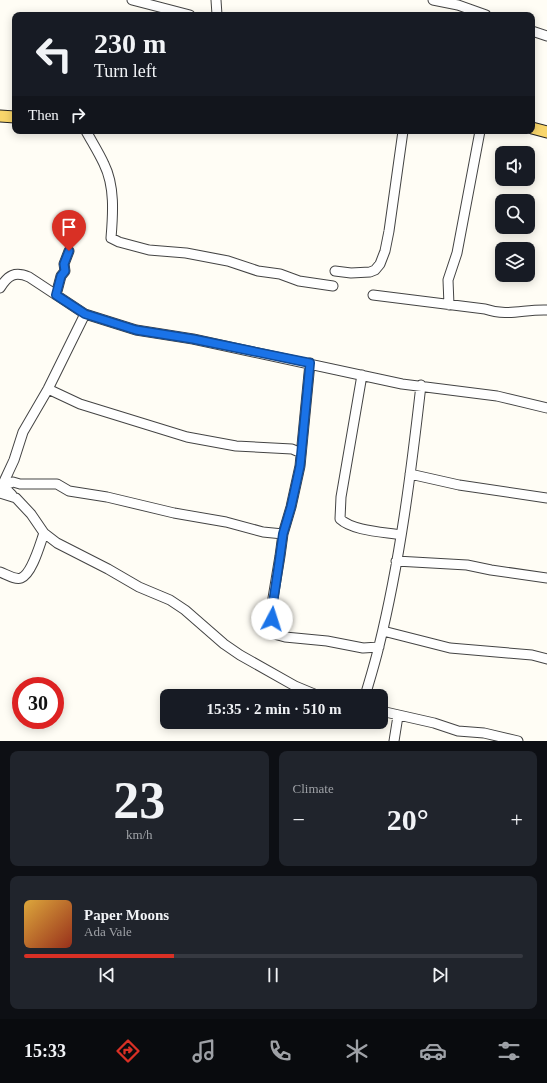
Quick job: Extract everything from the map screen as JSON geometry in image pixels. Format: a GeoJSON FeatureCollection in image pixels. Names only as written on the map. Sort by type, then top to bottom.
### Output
{"type":"FeatureCollection","features":[{"type":"Feature","properties":{"kind":"main road"},"geometry":{"type":"LineString","coordinates":[[0,116],[12,117]]}},
{"type":"Feature","properties":{"kind":"main road"},"geometry":{"type":"LineString","coordinates":[[535,129],[547,132]]}},
{"type":"Feature","properties":{"kind":"street"},"geometry":{"type":"LineString","coordinates":[[132,0],[178,12]]}},
{"type":"Feature","properties":{"kind":"street"},"geometry":{"type":"LineString","coordinates":[[216,0],[217,12]]}},
{"type":"Feature","properties":{"kind":"street"},"geometry":{"type":"LineString","coordinates":[[433,0],[458,5],[478,12]]}},
{"type":"Feature","properties":{"kind":"street"},"geometry":{"type":"LineString","coordinates":[[535,32],[547,36]]}},
{"type":"Feature","properties":{"kind":"street"},"geometry":{"type":"LineString","coordinates":[[88,134],[105,165],[112,191],[113,217],[111,238],[119,242],[149,250],[186,253],[228,261],[258,271],[280,274],[299,281],[333,286]]}},
{"type":"Feature","properties":{"kind":"street"},"geometry":{"type":"LineString","coordinates":[[335,271],[351,273],[370,272],[375,270],[380,264],[386,251],[403,134]]}},
{"type":"Feature","properties":{"kind":"street"},"geometry":{"type":"LineString","coordinates":[[449,305],[448,280],[458,253],[479,134]]}},
{"type":"Feature","properties":{"kind":"street"},"geometry":{"type":"LineString","coordinates":[[56,295],[61,276],[65,271],[64,264],[69,251]]}},
{"type":"Feature","properties":{"kind":"street"},"geometry":{"type":"LineString","coordinates":[[0,288],[6,279],[16,274],[22,274],[29,277],[85,314],[136,330],[193,339],[402,384],[421,385],[497,396],[547,408]]}},
{"type":"Feature","properties":{"kind":"street"},"geometry":{"type":"LineString","coordinates":[[373,295],[485,309],[507,314],[534,310],[547,310]]}},
{"type":"Feature","properties":{"kind":"street"},"geometry":{"type":"LineString","coordinates":[[1,489],[14,460],[23,432],[48,389],[85,314]]}},
{"type":"Feature","properties":{"kind":"street"},"geometry":{"type":"LineString","coordinates":[[310,363],[301,453],[291,507],[283,534],[272,610],[272,627],[274,634],[285,637],[363,648],[379,647]]}},
{"type":"Feature","properties":{"kind":"street"},"geometry":{"type":"LineString","coordinates":[[362,375],[341,497],[340,519],[344,523],[353,526],[401,535]]}},
{"type":"Feature","properties":{"kind":"street"},"geometry":{"type":"LineString","coordinates":[[367,689],[383,631],[401,535],[421,385]]}},
{"type":"Feature","properties":{"kind":"street"},"geometry":{"type":"LineString","coordinates":[[48,389],[80,404],[187,437],[236,446],[292,449],[301,453]]}},
{"type":"Feature","properties":{"kind":"street"},"geometry":{"type":"LineString","coordinates":[[410,474],[466,486],[547,498]]}},
{"type":"Feature","properties":{"kind":"street"},"geometry":{"type":"LineString","coordinates":[[1,489],[13,482],[20,484],[57,484],[69,491],[107,497],[174,513],[226,522],[263,532],[283,534]]}},
{"type":"Feature","properties":{"kind":"street"},"geometry":{"type":"LineString","coordinates":[[1,489],[16,498],[31,514],[44,533],[57,543],[140,587],[170,600],[185,610],[224,644],[240,655],[302,689]]}},
{"type":"Feature","properties":{"kind":"street"},"geometry":{"type":"LineString","coordinates":[[0,572],[15,578],[21,578],[28,572],[44,533]]}},
{"type":"Feature","properties":{"kind":"street"},"geometry":{"type":"LineString","coordinates":[[396,560],[467,565],[547,578]]}},
{"type":"Feature","properties":{"kind":"street"},"geometry":{"type":"LineString","coordinates":[[383,631],[450,648],[526,654],[547,660]]}},
{"type":"Feature","properties":{"kind":"street"},"geometry":{"type":"LineString","coordinates":[[388,713],[434,722],[458,731],[484,733],[518,741]]}},
{"type":"Feature","properties":{"kind":"street"},"geometry":{"type":"LineString","coordinates":[[394,741],[398,716]]}},
{"type":"Feature","properties":{"kind":"route"},"geometry":{"type":"LineString","coordinates":[[69,251],[64,264],[65,271],[61,276],[56,295],[85,314],[136,330],[193,339],[310,363],[300,466],[291,507],[283,534],[272,619]]}}]}
